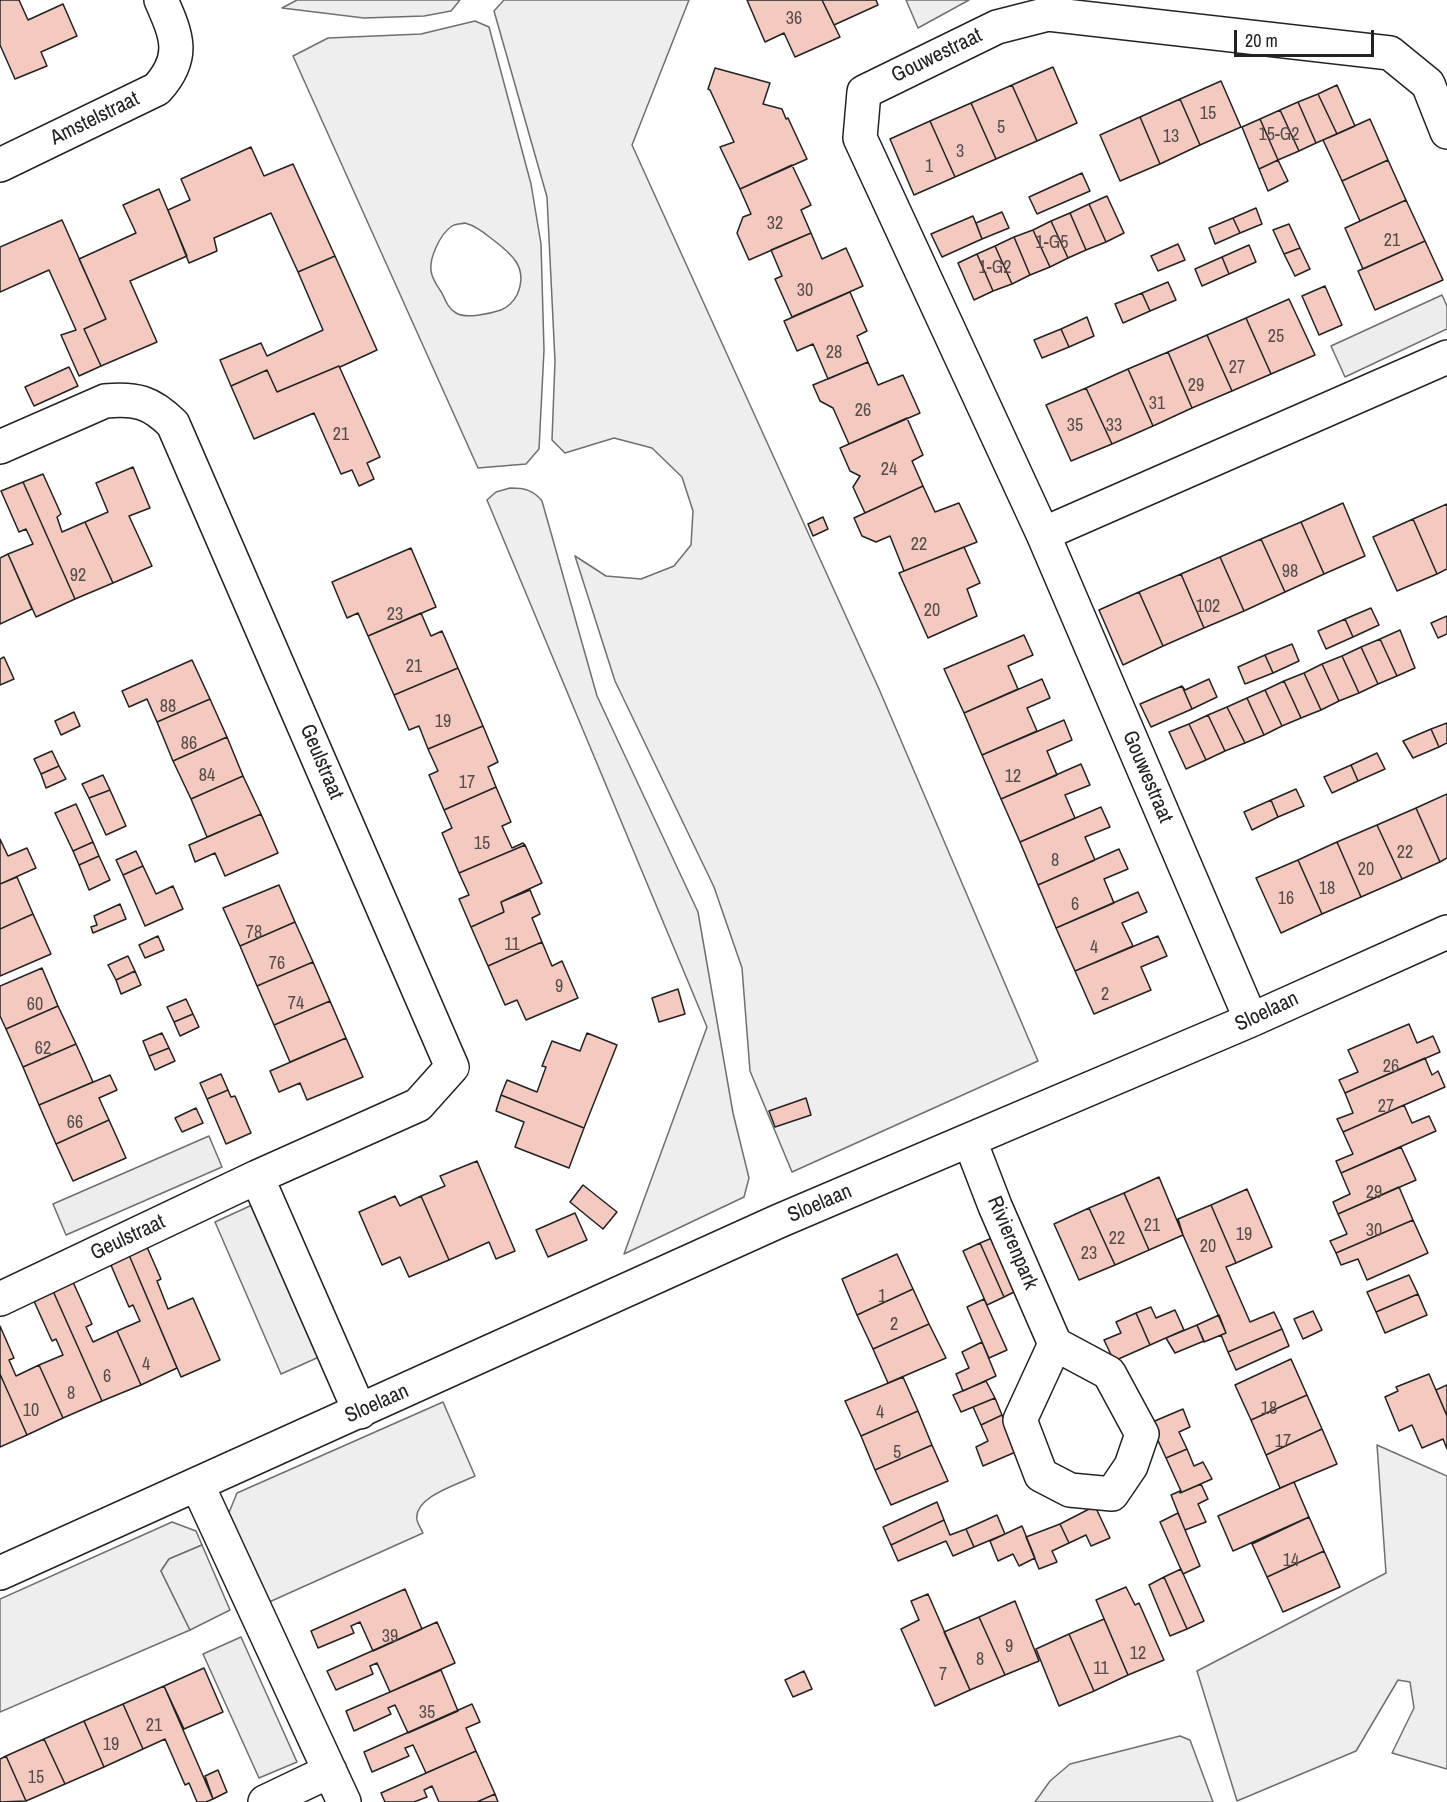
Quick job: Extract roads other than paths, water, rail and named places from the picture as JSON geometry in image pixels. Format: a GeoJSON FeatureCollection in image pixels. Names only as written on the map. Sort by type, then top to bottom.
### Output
{"type":"FeatureCollection","features":[{"type":"Feature","properties":{"kind":"street","name":"Amstelstraat"},"geometry":{"type":"LineString","coordinates":[[0,165],[157,89],[169,76],[176,59],[177,41],[161,0]]}},
{"type":"Feature","properties":{"kind":"street","name":"Gouwestraat"},"geometry":{"type":"LineString","coordinates":[[1251,1020],[1043,534],[860,138],[864,92],[997,27],[1048,14],[1390,53],[1428,84],[1447,132]]}},
{"type":"Feature","properties":{"kind":"street"},"geometry":{"type":"LineString","coordinates":[[1043,534],[1447,357]]}},
{"type":"Feature","properties":{"kind":"street","name":"Geulstraat"},"geometry":{"type":"LineString","coordinates":[[0,447],[105,401],[124,399],[142,402],[159,410],[173,424],[453,1067],[418,1105],[257,1177],[0,1299]]}},
{"type":"Feature","properties":{"kind":"street","name":"Sloelaan"},"geometry":{"type":"LineString","coordinates":[[0,1573],[768,1226],[1251,1020],[1447,932]]}},
{"type":"Feature","properties":{"kind":"street","name":"Rivierenpark"},"geometry":{"type":"LineString","coordinates":[[970,1141],[995,1206],[1055,1344]]}},
{"type":"Feature","properties":{"kind":"street"},"geometry":{"type":"LineString","coordinates":[[257,1177],[360,1412]]}},
{"type":"Feature","properties":{"kind":"street"},"geometry":{"type":"LineString","coordinates":[[1055,1344],[1109,1372],[1142,1434],[1131,1466],[1112,1494],[1071,1490],[1041,1475],[1020,1420],[1055,1344]]}},
{"type":"Feature","properties":{"kind":"street"},"geometry":{"type":"LineString","coordinates":[[197,1484],[344,1802]]}},
{"type":"Feature","properties":{"kind":"street"},"geometry":{"type":"LineString","coordinates":[[265,1802],[330,1771]]}}]}
